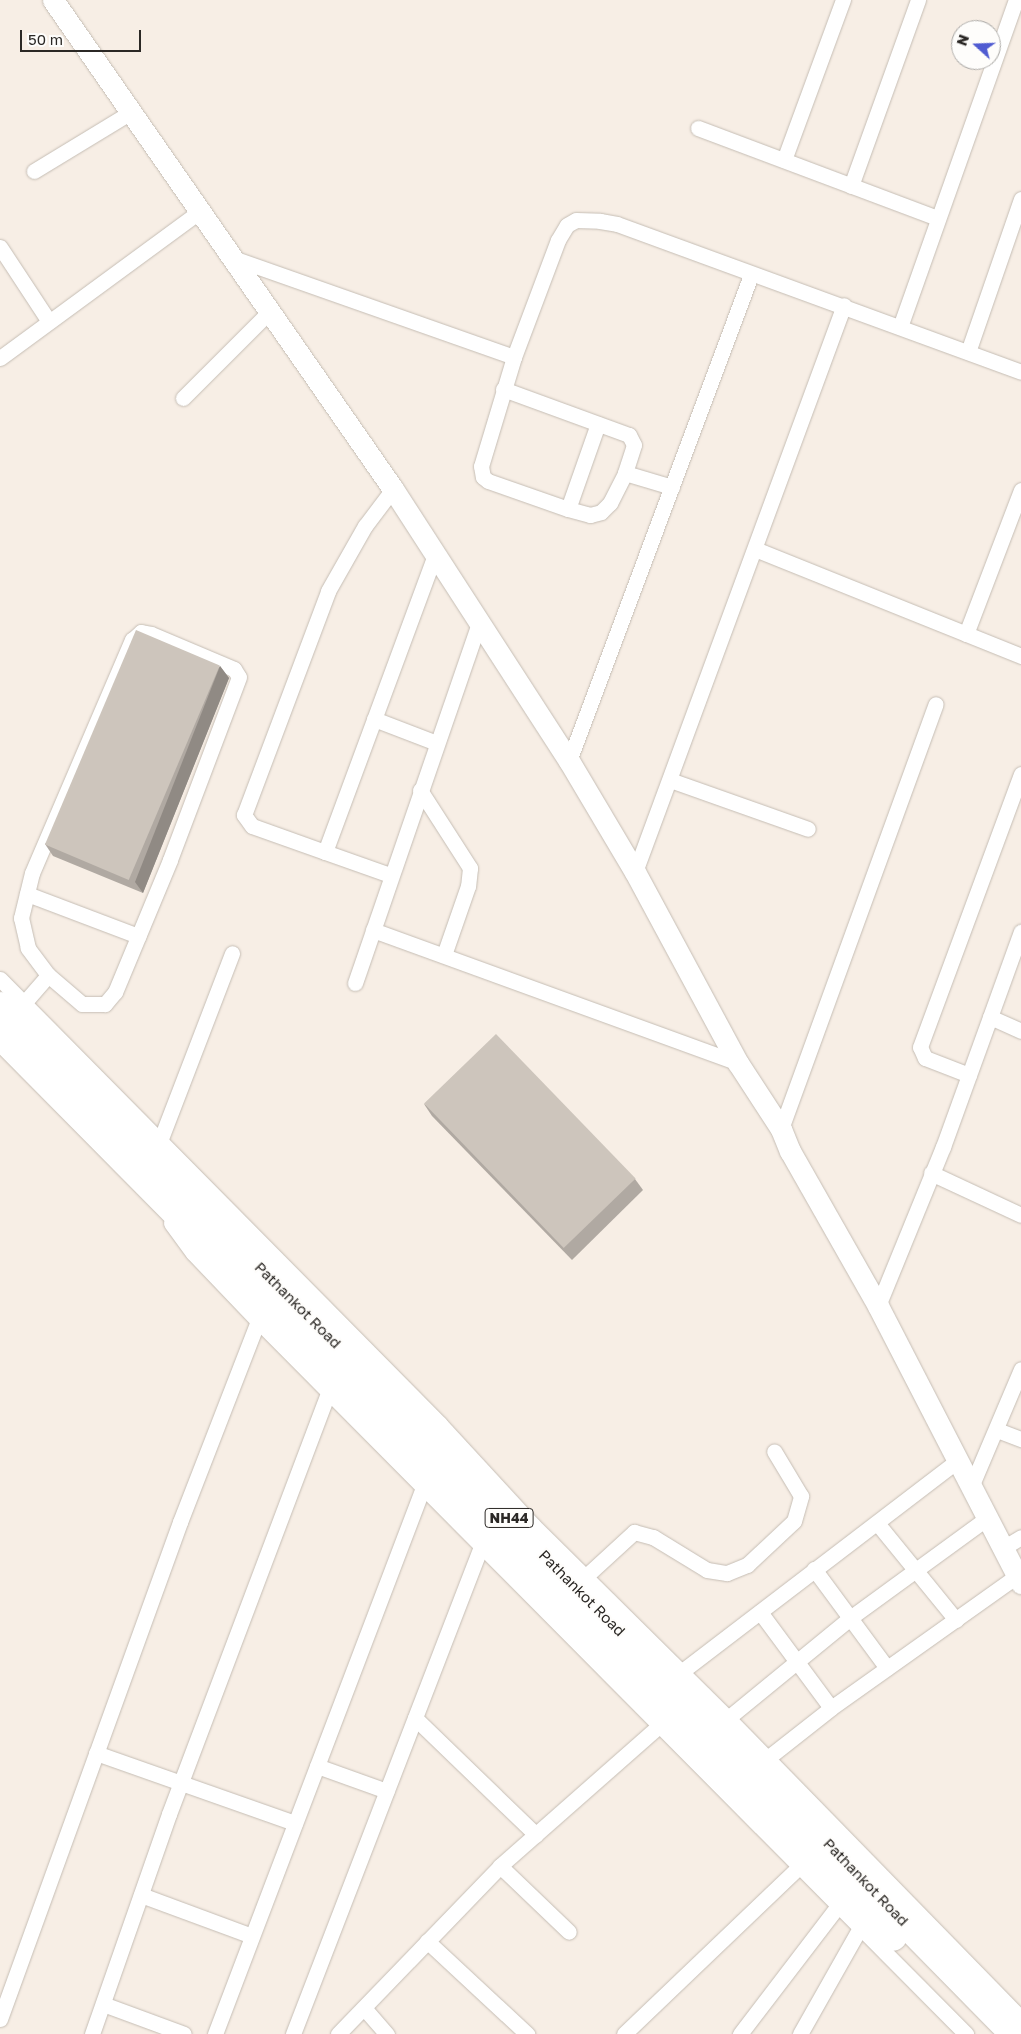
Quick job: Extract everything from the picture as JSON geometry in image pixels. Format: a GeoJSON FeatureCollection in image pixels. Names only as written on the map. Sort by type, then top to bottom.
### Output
{"type":"FeatureCollection","features":[{"type":"Feature","properties":{"kind":"highway","name":"Pathankot Road"},"geometry":{"type":"LineString","coordinates":[[12,1005],[145,1149],[1014,2034]]}},
{"type":"Feature","properties":{"kind":"highway","name":"NH44"},"geometry":{"type":"LineString","coordinates":[[0,1035],[989,2034]]}},
{"type":"Feature","properties":{"kind":"street"},"geometry":{"type":"LineString","coordinates":[[54,0],[393,489],[480,620],[569,761],[636,872],[738,1063],[781,1128],[790,1151],[878,1306],[1019,1580],[956,1620],[887,1668],[831,1708],[765,1760]]}},
{"type":"Feature","properties":{"kind":"street"},"geometry":{"type":"LineString","coordinates":[[784,160],[843,0]]}},
{"type":"Feature","properties":{"kind":"street"},"geometry":{"type":"LineString","coordinates":[[851,186],[918,0]]}},
{"type":"Feature","properties":{"kind":"street"},"geometry":{"type":"LineString","coordinates":[[900,326],[1016,0]]}},
{"type":"Feature","properties":{"kind":"street"},"geometry":{"type":"LineString","coordinates":[[34,170],[131,112]]}},
{"type":"Feature","properties":{"kind":"street"},"geometry":{"type":"LineString","coordinates":[[698,128],[938,218]]}},
{"type":"Feature","properties":{"kind":"street"},"geometry":{"type":"LineString","coordinates":[[968,352],[1021,199]]}},
{"type":"Feature","properties":{"kind":"street"},"geometry":{"type":"LineString","coordinates":[[0,358],[48,320],[200,211]]}},
{"type":"Feature","properties":{"kind":"street"},"geometry":{"type":"LineString","coordinates":[[503,389],[629,435],[634,445],[625,472],[610,503],[601,512],[590,515],[568,509],[483,477],[481,466],[503,389],[558,240],[567,225],[576,220],[617,224],[752,275],[844,305],[1021,372]]}},
{"type":"Feature","properties":{"kind":"street"},"geometry":{"type":"LineString","coordinates":[[0,248],[48,320]]}},
{"type":"Feature","properties":{"kind":"street"},"geometry":{"type":"LineString","coordinates":[[233,258],[514,357]]}},
{"type":"Feature","properties":{"kind":"street"},"geometry":{"type":"LineString","coordinates":[[569,761],[752,275]]}},
{"type":"Feature","properties":{"kind":"street"},"geometry":{"type":"LineString","coordinates":[[636,872],[844,305]]}},
{"type":"Feature","properties":{"kind":"street"},"geometry":{"type":"LineString","coordinates":[[183,398],[270,311]]}},
{"type":"Feature","properties":{"kind":"street"},"geometry":{"type":"LineString","coordinates":[[568,509],[598,424]]}},
{"type":"Feature","properties":{"kind":"street"},"geometry":{"type":"LineString","coordinates":[[625,472],[672,488]]}},
{"type":"Feature","properties":{"kind":"street"},"geometry":{"type":"LineString","coordinates":[[390,875],[252,826],[244,816],[331,584],[365,526],[393,489]]}},
{"type":"Feature","properties":{"kind":"street"},"geometry":{"type":"LineString","coordinates":[[966,634],[1021,490]]}},
{"type":"Feature","properties":{"kind":"street"},"geometry":{"type":"LineString","coordinates":[[755,549],[1021,656]]}},
{"type":"Feature","properties":{"kind":"street"},"geometry":{"type":"LineString","coordinates":[[325,852],[435,554]]}},
{"type":"Feature","properties":{"kind":"street"},"geometry":{"type":"LineString","coordinates":[[355,983],[390,875],[480,620]]}},
{"type":"Feature","properties":{"kind":"street"},"geometry":{"type":"LineString","coordinates":[[142,632],[151,634],[234,668],[239,677],[138,936],[115,992],[105,1004],[82,1004],[48,975],[28,948],[21,918],[27,894],[32,872],[132,640],[142,632]]}},
{"type":"Feature","properties":{"kind":"street"},"geometry":{"type":"LineString","coordinates":[[781,1128],[936,704]]}},
{"type":"Feature","properties":{"kind":"street"},"geometry":{"type":"LineString","coordinates":[[374,719],[437,743]]}},
{"type":"Feature","properties":{"kind":"street"},"geometry":{"type":"LineString","coordinates":[[969,1075],[925,1058],[920,1047],[1021,774]]}},
{"type":"Feature","properties":{"kind":"street"},"geometry":{"type":"LineString","coordinates":[[670,780],[808,829]]}},
{"type":"Feature","properties":{"kind":"street"},"geometry":{"type":"LineString","coordinates":[[420,790],[470,868],[468,886],[444,955]]}},
{"type":"Feature","properties":{"kind":"street"},"geometry":{"type":"LineString","coordinates":[[27,894],[138,936]]}},
{"type":"Feature","properties":{"kind":"street"},"geometry":{"type":"LineString","coordinates":[[373,930],[738,1063]]}},
{"type":"Feature","properties":{"kind":"street"},"geometry":{"type":"LineString","coordinates":[[878,1306],[969,1075],[1021,932]]}},
{"type":"Feature","properties":{"kind":"street"},"geometry":{"type":"LineString","coordinates":[[160,1141],[232,953]]}},
{"type":"Feature","properties":{"kind":"street"},"geometry":{"type":"LineString","coordinates":[[12,1005],[48,975]]}},
{"type":"Feature","properties":{"kind":"street"},"geometry":{"type":"LineString","coordinates":[[0,979],[12,1005],[160,1141],[440,1424],[585,1577],[728,1718],[765,1760],[1021,2018]]}},
{"type":"Feature","properties":{"kind":"street"},"geometry":{"type":"LineString","coordinates":[[990,1017],[1021,1031]]}},
{"type":"Feature","properties":{"kind":"street"},"geometry":{"type":"LineString","coordinates":[[128,1164],[193,1253],[258,1321],[424,1485],[659,1726],[966,2034]]}},
{"type":"Feature","properties":{"kind":"street"},"geometry":{"type":"LineString","coordinates":[[931,1173],[1021,1214]]}},
{"type":"Feature","properties":{"kind":"street"},"geometry":{"type":"LineString","coordinates":[[0,2019],[96,1753],[258,1321]]}},
{"type":"Feature","properties":{"kind":"street"},"geometry":{"type":"LineString","coordinates":[[971,1487],[997,1430],[1021,1369]]}},
{"type":"Feature","properties":{"kind":"street"},"geometry":{"type":"LineString","coordinates":[[92,2034],[181,1783],[330,1391]]}},
{"type":"Feature","properties":{"kind":"street"},"geometry":{"type":"LineString","coordinates":[[997,1430],[1021,1439]]}},
{"type":"Feature","properties":{"kind":"street"},"geometry":{"type":"LineString","coordinates":[[585,1577],[634,1532],[653,1537],[707,1570],[727,1573],[747,1565],[794,1521],[801,1496],[774,1451]]}},
{"type":"Feature","properties":{"kind":"street"},"geometry":{"type":"LineString","coordinates":[[681,1672],[957,1461]]}},
{"type":"Feature","properties":{"kind":"street"},"geometry":{"type":"LineString","coordinates":[[215,2034],[424,1485]]}},
{"type":"Feature","properties":{"kind":"street"},"geometry":{"type":"LineString","coordinates":[[728,1718],[850,1618],[987,1518]]}},
{"type":"Feature","properties":{"kind":"street"},"geometry":{"type":"LineString","coordinates":[[877,1523],[956,1620]]}},
{"type":"Feature","properties":{"kind":"street"},"geometry":{"type":"LineString","coordinates":[[1003,1548],[1021,1536]]}},
{"type":"Feature","properties":{"kind":"street"},"geometry":{"type":"LineString","coordinates":[[294,2034],[482,1544]]}},
{"type":"Feature","properties":{"kind":"street"},"geometry":{"type":"LineString","coordinates":[[814,1569],[887,1668]]}},
{"type":"Feature","properties":{"kind":"street"},"geometry":{"type":"LineString","coordinates":[[760,1612],[831,1708]]}},
{"type":"Feature","properties":{"kind":"street"},"geometry":{"type":"LineString","coordinates":[[415,1718],[536,1835]]}},
{"type":"Feature","properties":{"kind":"street"},"geometry":{"type":"LineString","coordinates":[[338,2034],[500,1866],[659,1726]]}},
{"type":"Feature","properties":{"kind":"street"},"geometry":{"type":"LineString","coordinates":[[96,1753],[295,1823]]}},
{"type":"Feature","properties":{"kind":"street"},"geometry":{"type":"LineString","coordinates":[[317,1766],[387,1791]]}},
{"type":"Feature","properties":{"kind":"street"},"geometry":{"type":"LineString","coordinates":[[500,1866],[569,1932]]}},
{"type":"Feature","properties":{"kind":"street"},"geometry":{"type":"LineString","coordinates":[[624,2034],[799,1867]]}},
{"type":"Feature","properties":{"kind":"street"},"geometry":{"type":"LineString","coordinates":[[141,1895],[252,1936]]}},
{"type":"Feature","properties":{"kind":"street"},"geometry":{"type":"LineString","coordinates":[[740,2034],[838,1906]]}},
{"type":"Feature","properties":{"kind":"street"},"geometry":{"type":"LineString","coordinates":[[800,2034],[860,1928]]}},
{"type":"Feature","properties":{"kind":"street"},"geometry":{"type":"LineString","coordinates":[[427,1941],[527,2034]]}},
{"type":"Feature","properties":{"kind":"street"},"geometry":{"type":"LineString","coordinates":[[103,2004],[184,2034]]}},
{"type":"Feature","properties":{"kind":"street"},"geometry":{"type":"LineString","coordinates":[[364,2008],[387,2034]]}},
{"type":"Feature","properties":{"kind":"building"},"geometry":{"type":"Polygon","coordinates":[[[136,630],[220,666],[129,880],[45,844],[136,630]]]}},
{"type":"Feature","properties":{"kind":"building"},"geometry":{"type":"Polygon","coordinates":[[[496,1034],[636,1179],[564,1248],[424,1103],[496,1034]]]}}]}
